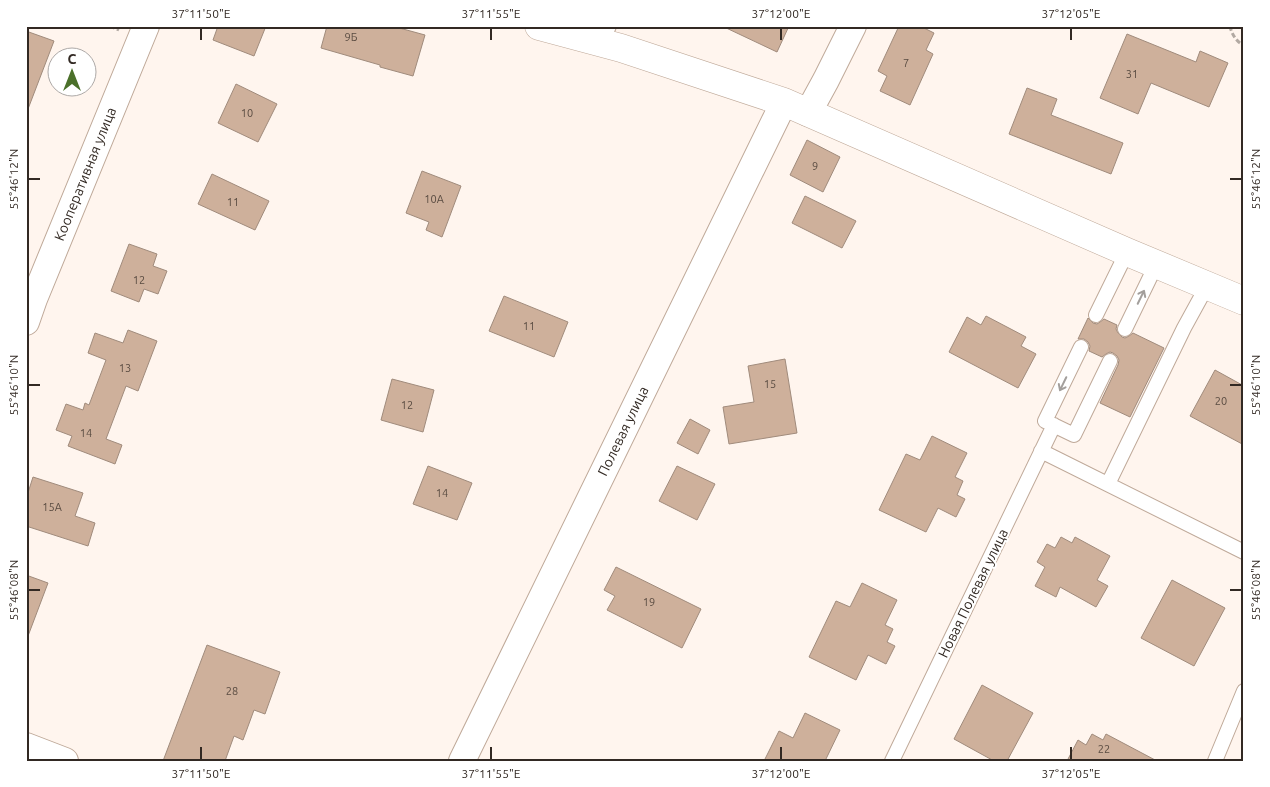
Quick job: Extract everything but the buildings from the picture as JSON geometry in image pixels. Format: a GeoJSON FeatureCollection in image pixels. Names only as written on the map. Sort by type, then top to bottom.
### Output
{"type":"FeatureCollection","features":[{"type":"Feature","properties":{"kind":"street","name":"Кооперативная улица"},"geometry":{"type":"LineString","coordinates":[[26,322],[146,26]]}},
{"type":"Feature","properties":{"kind":"street"},"geometry":{"type":"LineString","coordinates":[[539,26],[605,34],[621,48],[784,102],[1156,265],[1244,301]]}},
{"type":"Feature","properties":{"kind":"street"},"geometry":{"type":"LineString","coordinates":[[808,113],[853,26]]}},
{"type":"Feature","properties":{"kind":"street","name":"Полевая улица"},"geometry":{"type":"LineString","coordinates":[[462,761],[784,102]]}},
{"type":"Feature","properties":{"kind":"street"},"geometry":{"type":"LineString","coordinates":[[26,746],[66,761]]}},
{"type":"Feature","properties":{"kind":"lane"},"geometry":{"type":"LineString","coordinates":[[1096,315],[1127,252]]}},
{"type":"Feature","properties":{"kind":"lane"},"geometry":{"type":"LineString","coordinates":[[1125,329],[1156,265]]}},
{"type":"Feature","properties":{"kind":"lane"},"geometry":{"type":"LineString","coordinates":[[1108,484],[1184,328],[1207,286]]}},
{"type":"Feature","properties":{"kind":"lane","name":"Новая Полевая улица"},"geometry":{"type":"LineString","coordinates":[[892,761],[1041,451],[1049,423],[1081,347]]}},
{"type":"Feature","properties":{"kind":"lane"},"geometry":{"type":"LineString","coordinates":[[1049,423],[1074,435],[1110,361]]}},
{"type":"Feature","properties":{"kind":"lane"},"geometry":{"type":"LineString","coordinates":[[1041,451],[1244,552]]}},
{"type":"Feature","properties":{"kind":"lane"},"geometry":{"type":"LineString","coordinates":[[1215,761],[1244,690]]}},
{"type":"Feature","properties":{"kind":"path"},"geometry":{"type":"LineString","coordinates":[[1230,26],[1239,44],[1244,45]]}}]}
